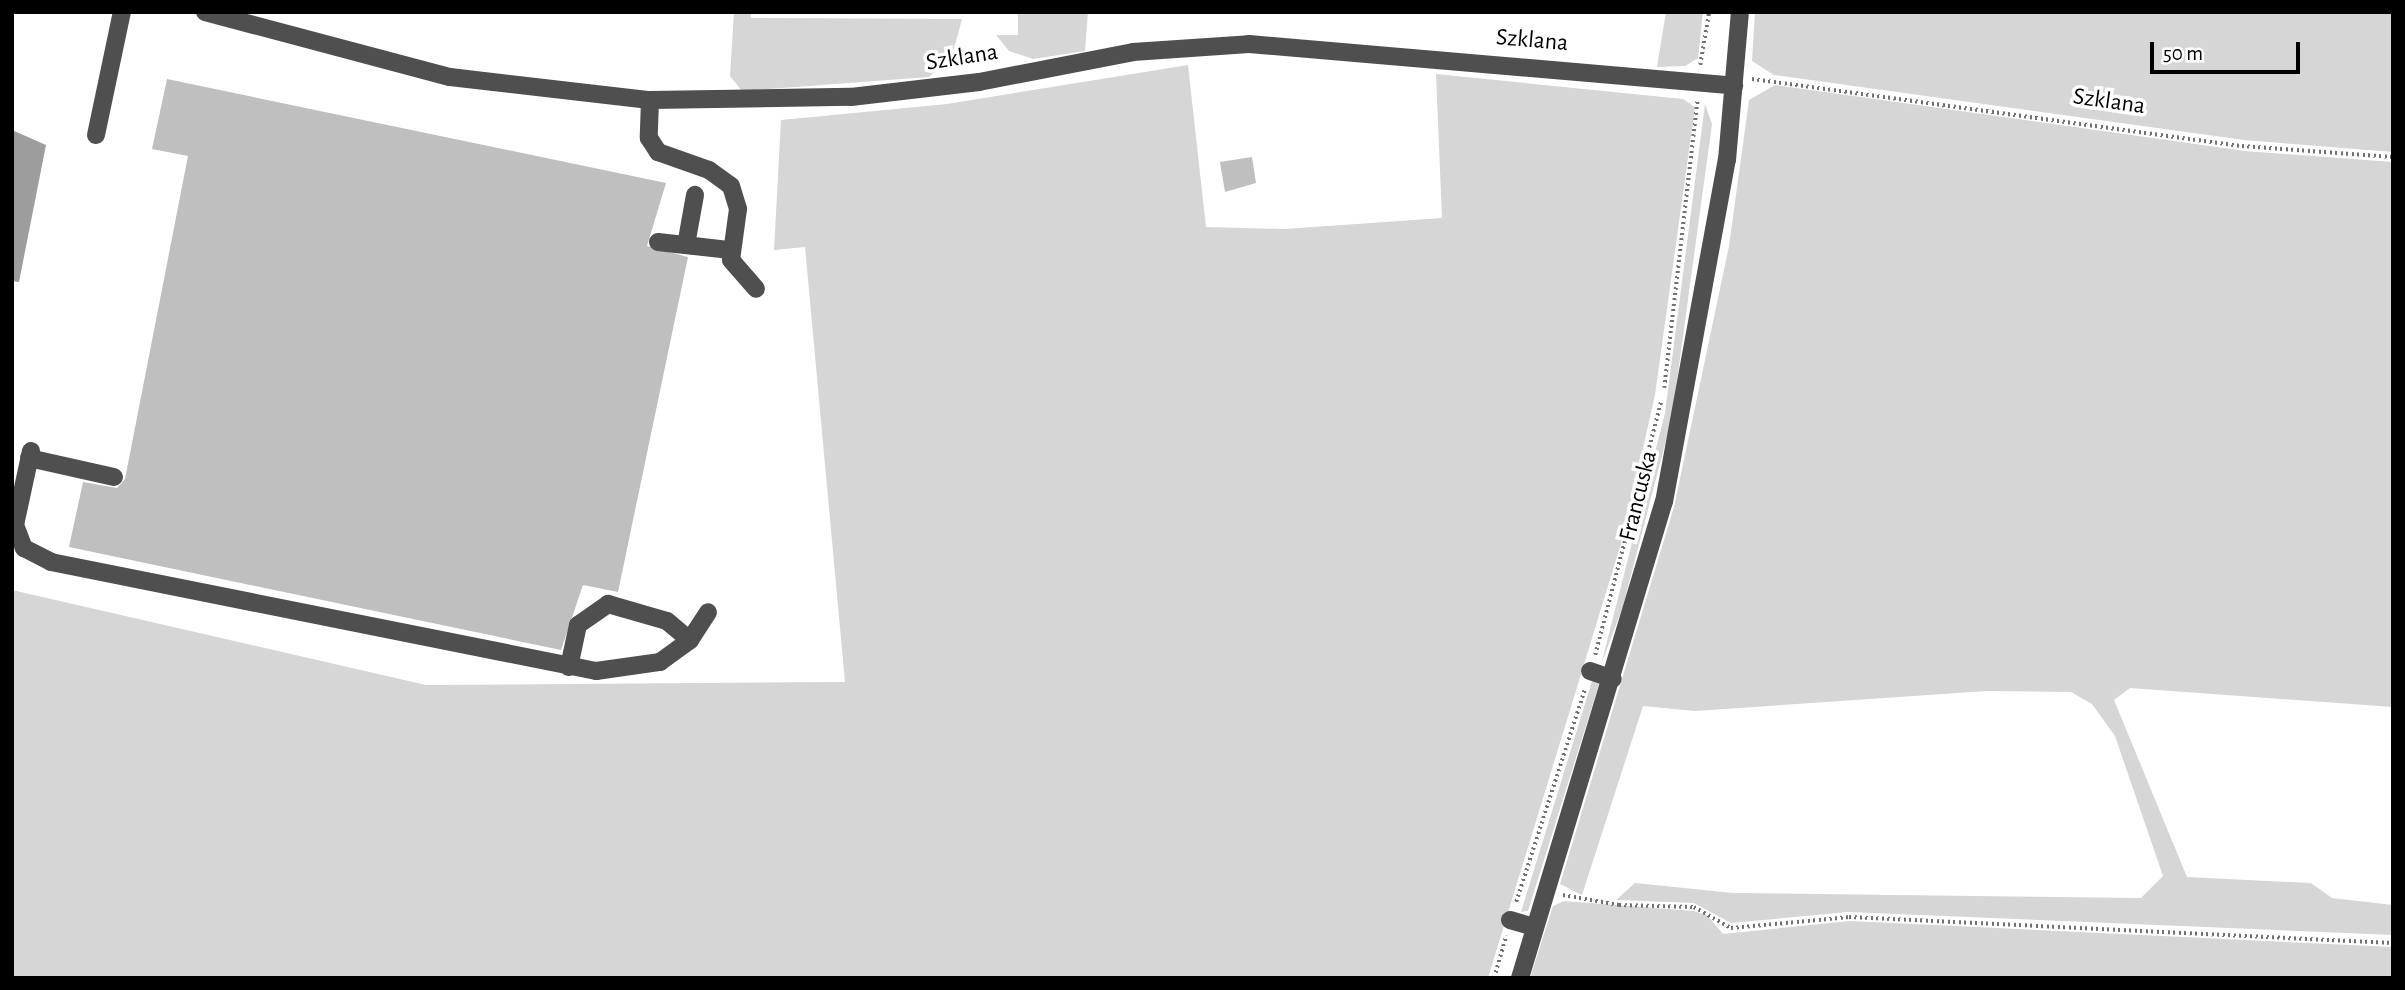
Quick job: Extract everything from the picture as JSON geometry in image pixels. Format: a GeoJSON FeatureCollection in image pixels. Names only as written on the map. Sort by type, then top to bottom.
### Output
{"type":"FeatureCollection","features":[{"type":"Feature","properties":{"kind":"street"},"geometry":{"type":"LineString","coordinates":[[96,135],[122,12]]}},
{"type":"Feature","properties":{"kind":"street","name":"Szklana"},"geometry":{"type":"LineString","coordinates":[[205,12],[450,77],[650,100],[851,97],[979,82],[1133,52],[1249,44],[1691,82],[1735,82]]}},
{"type":"Feature","properties":{"kind":"street","name":"Francuska"},"geometry":{"type":"LineString","coordinates":[[1520,978],[1613,679],[1687,398],[1735,82],[1740,12]]}},
{"type":"Feature","properties":{"kind":"street"},"geometry":{"type":"LineString","coordinates":[[650,100],[648,130],[657,152],[709,170],[731,186],[737,209],[729,250],[756,289]]}},
{"type":"Feature","properties":{"kind":"street"},"geometry":{"type":"LineString","coordinates":[[686,245],[695,195]]}},
{"type":"Feature","properties":{"kind":"street"},"geometry":{"type":"LineString","coordinates":[[658,242],[729,250]]}},
{"type":"Feature","properties":{"kind":"street"},"geometry":{"type":"LineString","coordinates":[[114,477],[30,454],[15,525],[17,538],[35,557],[569,667],[632,669],[660,662],[690,640],[708,612]]}},
{"type":"Feature","properties":{"kind":"street"},"geometry":{"type":"LineString","coordinates":[[569,667],[578,625],[608,604],[660,618],[690,640]]}},
{"type":"Feature","properties":{"kind":"street"},"geometry":{"type":"LineString","coordinates":[[1590,671],[1613,679]]}},
{"type":"Feature","properties":{"kind":"street"},"geometry":{"type":"LineString","coordinates":[[1510,920],[1535,927]]}},
{"type":"Feature","properties":{"kind":"path"},"geometry":{"type":"LineString","coordinates":[[1494,978],[1590,671],[1663,393],[1700,107],[1690,97],[1691,82],[1693,66],[1706,61],[1709,12]]}},
{"type":"Feature","properties":{"kind":"path","name":"Szklana"},"geometry":{"type":"LineString","coordinates":[[1735,82],[2242,146],[2393,157]]}},
{"type":"Feature","properties":{"kind":"path"},"geometry":{"type":"LineString","coordinates":[[1546,891],[1619,905],[1694,907],[1731,928],[1849,917],[2393,943]]}},
{"type":"Feature","properties":{"kind":"shaded area"},"geometry":{"type":"Polygon","coordinates":[[[734,12],[751,12],[751,18],[962,19],[952,56],[929,77],[742,91],[730,76],[734,12]]]}},
{"type":"Feature","properties":{"kind":"shaded area"},"geometry":{"type":"Polygon","coordinates":[[[1018,12],[1088,12],[1085,51],[1033,59],[1009,51],[996,35],[1018,35],[1018,12]]]}},
{"type":"Feature","properties":{"kind":"shaded area"},"geometry":{"type":"Polygon","coordinates":[[[1666,12],[1703,12],[1698,58],[1685,66],[1657,67],[1666,12]]]}},
{"type":"Feature","properties":{"kind":"shaded area"},"geometry":{"type":"Polygon","coordinates":[[[1755,12],[2393,12],[2393,152],[2244,140],[1774,75],[1752,61],[1755,12]]]}},
{"type":"Feature","properties":{"kind":"shaded area"},"geometry":{"type":"Polygon","coordinates":[[[1188,65],[1206,227],[1285,229],[1442,218],[1436,74],[1683,99],[1695,107],[1655,395],[1623,537],[1488,978],[12,978],[12,590],[426,685],[845,682],[805,247],[774,250],[781,120],[947,104],[1188,65]]]}},
{"type":"Feature","properties":{"kind":"shaded area"},"geometry":{"type":"Polygon","coordinates":[[[1775,85],[2245,151],[2393,162],[2393,707],[2130,688],[2114,700],[2187,877],[2311,883],[2332,898],[2393,905],[2393,935],[1848,912],[1731,923],[1694,903],[1616,900],[1635,883],[1733,893],[2141,898],[2163,876],[2115,736],[2092,704],[2071,692],[1987,691],[1695,711],[1643,706],[1582,895],[1560,884],[1674,507],[1729,246],[1749,100],[1775,85]]]}},
{"type":"Feature","properties":{"kind":"shaded area"},"geometry":{"type":"Polygon","coordinates":[[[1705,104],[1712,124],[1672,417],[1623,606],[1601,665],[1665,413],[1705,104]]]}},
{"type":"Feature","properties":{"kind":"shaded area"},"geometry":{"type":"Polygon","coordinates":[[[12,130],[46,145],[19,282],[12,281],[12,130]]]}},
{"type":"Feature","properties":{"kind":"shaded area"},"geometry":{"type":"Polygon","coordinates":[[[1592,681],[1599,684],[1528,911],[1521,912],[1592,681]]]}},
{"type":"Feature","properties":{"kind":"shaded area"},"geometry":{"type":"Polygon","coordinates":[[[1564,901],[1694,911],[1708,916],[1723,934],[1850,921],[2393,947],[2393,978],[1530,978],[1553,906],[1564,901]]]}},
{"type":"Feature","properties":{"kind":"building"},"geometry":{"type":"Polygon","coordinates":[[[167,79],[666,183],[647,246],[688,257],[618,592],[583,585],[561,650],[69,547],[83,482],[117,488],[125,479],[188,156],[152,149],[167,79]]]}},
{"type":"Feature","properties":{"kind":"building"},"geometry":{"type":"Polygon","coordinates":[[[1252,157],[1256,183],[1225,192],[1220,162],[1252,157]]]}}]}
